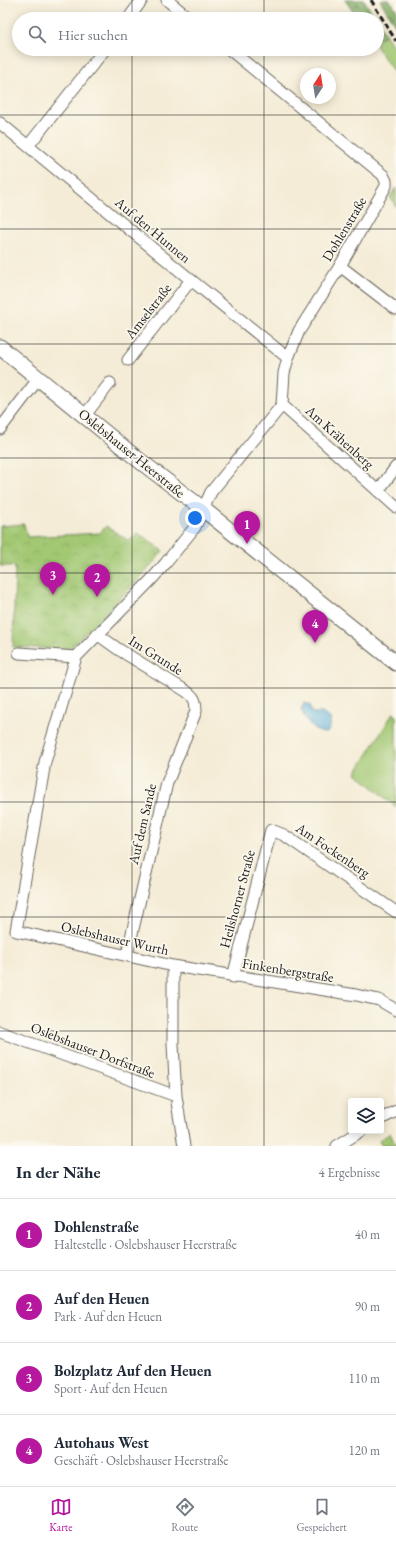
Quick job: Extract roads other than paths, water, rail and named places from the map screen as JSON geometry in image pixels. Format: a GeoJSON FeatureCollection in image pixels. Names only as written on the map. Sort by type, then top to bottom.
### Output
{"type":"FeatureCollection","features":[{"type":"Feature","properties":{"kind":"main road","name":"Oslebshauser Heerstraße"},"geometry":{"type":"LineString","coordinates":[[0,347],[140,461],[203,509],[396,663]]}},
{"type":"Feature","properties":{"kind":"street"},"geometry":{"type":"LineString","coordinates":[[133,12],[142,0]]}},
{"type":"Feature","properties":{"kind":"street"},"geometry":{"type":"LineString","coordinates":[[167,0],[182,12]]}},
{"type":"Feature","properties":{"kind":"street"},"geometry":{"type":"LineString","coordinates":[[28,146],[99,56]]}},
{"type":"Feature","properties":{"kind":"street","name":"Dohlenstraße"},"geometry":{"type":"LineString","coordinates":[[238,56],[383,175],[386,180],[384,191],[340,266],[299,331],[288,358],[284,374],[282,406]]}},
{"type":"Feature","properties":{"kind":"street","name":"Auf den Hunnen"},"geometry":{"type":"LineString","coordinates":[[0,123],[288,358]]}},
{"type":"Feature","properties":{"kind":"street"},"geometry":{"type":"LineString","coordinates":[[340,266],[396,309]]}},
{"type":"Feature","properties":{"kind":"street","name":"Amselstraße"},"geometry":{"type":"LineString","coordinates":[[128,360],[191,280]]}},
{"type":"Feature","properties":{"kind":"street"},"geometry":{"type":"LineString","coordinates":[[0,429],[39,378]]}},
{"type":"Feature","properties":{"kind":"street"},"geometry":{"type":"LineString","coordinates":[[85,415],[110,383]]}},
{"type":"Feature","properties":{"kind":"street"},"geometry":{"type":"LineString","coordinates":[[19,653],[76,657],[156,574],[195,527],[211,492],[282,406]]}},
{"type":"Feature","properties":{"kind":"street","name":"Am Krähenberg"},"geometry":{"type":"LineString","coordinates":[[282,406],[396,507]]}},
{"type":"Feature","properties":{"kind":"street"},"geometry":{"type":"LineString","coordinates":[[378,491],[396,467]]}},
{"type":"Feature","properties":{"kind":"street","name":"Im Grunde"},"geometry":{"type":"LineString","coordinates":[[97,634],[118,649],[186,691],[194,697],[196,703]]}},
{"type":"Feature","properties":{"kind":"street","name":"Oslebshauser Wurth"},"geometry":{"type":"LineString","coordinates":[[76,657],[45,762],[16,931],[174,966],[173,1045],[176,1096],[184,1146]]}},
{"type":"Feature","properties":{"kind":"street","name":"Auf dem Sande"},"geometry":{"type":"LineString","coordinates":[[127,955],[167,783],[196,710],[196,703]]}},
{"type":"Feature","properties":{"kind":"street","name":"Am Fockenberg"},"geometry":{"type":"LineString","coordinates":[[271,830],[284,835],[396,912]]}},
{"type":"Feature","properties":{"kind":"street","name":"Heilshorner Straße"},"geometry":{"type":"LineString","coordinates":[[233,977],[271,830]]}},
{"type":"Feature","properties":{"kind":"street","name":"Finkenbergstraße"},"geometry":{"type":"LineString","coordinates":[[174,966],[378,1000],[396,1010]]}},
{"type":"Feature","properties":{"kind":"street","name":"Oslebshauser Dorfstraße"},"geometry":{"type":"LineString","coordinates":[[0,1032],[176,1096]]}},
{"type":"Feature","properties":{"kind":"street"},"geometry":{"type":"LineString","coordinates":[[384,1117],[396,1111]]}},
{"type":"Feature","properties":{"kind":"street"},"geometry":{"type":"LineString","coordinates":[[337,1146],[356,1134]]}},
{"type":"Feature","properties":{"kind":"water"},"geometry":{"type":"Polygon","coordinates":[[[304,703],[310,705],[312,713],[322,713],[331,719],[330,728],[327,733],[314,729],[307,722],[301,709],[304,703]]]}},
{"type":"Feature","properties":{"kind":"railway"},"geometry":{"type":"LineString","coordinates":[[371,0],[378,12]]}},
{"type":"Feature","properties":{"kind":"railway"},"geometry":{"type":"LineString","coordinates":[[384,21],[396,41]]}},
{"type":"Feature","properties":{"kind":"place","name":"Dohlenstraße"},"geometry":{"type":"Point","coordinates":[247,544]}},
{"type":"Feature","properties":{"kind":"place","name":"Bolzplatz Auf den Heuen"},"geometry":{"type":"Point","coordinates":[53,595]}},
{"type":"Feature","properties":{"kind":"place","name":"Auf den Heuen"},"geometry":{"type":"Point","coordinates":[97,597]}},
{"type":"Feature","properties":{"kind":"place","name":"Autohaus West"},"geometry":{"type":"Point","coordinates":[315,643]}}]}
